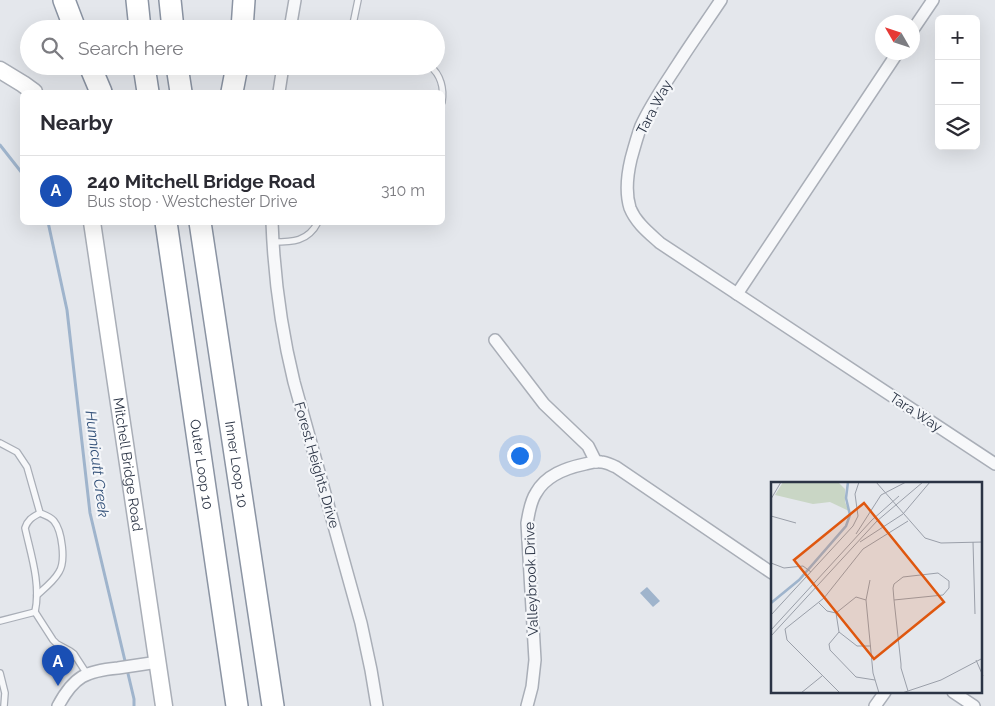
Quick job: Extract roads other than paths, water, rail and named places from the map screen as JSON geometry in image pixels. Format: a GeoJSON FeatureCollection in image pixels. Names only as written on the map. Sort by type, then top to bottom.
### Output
{"type":"FeatureCollection","features":[{"type":"Feature","properties":{"kind":"highway"},"geometry":{"type":"LineString","coordinates":[[64,0],[71,20]]}},
{"type":"Feature","properties":{"kind":"highway"},"geometry":{"type":"LineString","coordinates":[[137,0],[139,20]]}},
{"type":"Feature","properties":{"kind":"highway"},"geometry":{"type":"LineString","coordinates":[[170,0],[172,20]]}},
{"type":"Feature","properties":{"kind":"highway"},"geometry":{"type":"LineString","coordinates":[[243,20],[244,0]]}},
{"type":"Feature","properties":{"kind":"highway"},"geometry":{"type":"LineString","coordinates":[[94,75],[100,90]]}},
{"type":"Feature","properties":{"kind":"highway"},"geometry":{"type":"LineString","coordinates":[[145,75],[148,90]]}},
{"type":"Feature","properties":{"kind":"highway"},"geometry":{"type":"LineString","coordinates":[[178,75],[181,90]]}},
{"type":"Feature","properties":{"kind":"highway"},"geometry":{"type":"LineString","coordinates":[[232,90],[235,75]]}},
{"type":"Feature","properties":{"kind":"highway"},"geometry":{"type":"LineString","coordinates":[[152,225],[176,292]]}},
{"type":"Feature","properties":{"kind":"highway","name":"Outer Loop 10"},"geometry":{"type":"LineString","coordinates":[[166,225],[237,706]]}},
{"type":"Feature","properties":{"kind":"highway","name":"Inner Loop 10"},"geometry":{"type":"LineString","coordinates":[[200,225],[273,706]]}},
{"type":"Feature","properties":{"kind":"highway"},"geometry":{"type":"LineString","coordinates":[[210,290],[214,225]]}},
{"type":"Feature","properties":{"kind":"street"},"geometry":{"type":"LineString","coordinates":[[292,20],[295,0]]}},
{"type":"Feature","properties":{"kind":"street","name":"Tara Way"},"geometry":{"type":"LineString","coordinates":[[721,0],[657,96],[641,127],[635,144],[627,183],[627,198],[634,216],[647,232],[660,243],[995,464]]}},
{"type":"Feature","properties":{"kind":"street"},"geometry":{"type":"LineString","coordinates":[[920,19],[933,0]]}},
{"type":"Feature","properties":{"kind":"street"},"geometry":{"type":"LineString","coordinates":[[737,294],[893,60]]}},
{"type":"Feature","properties":{"kind":"street"},"geometry":{"type":"LineString","coordinates":[[0,70],[31,90]]}},
{"type":"Feature","properties":{"kind":"street"},"geometry":{"type":"LineString","coordinates":[[279,90],[282,75]]}},
{"type":"Feature","properties":{"kind":"street","name":"Mitchell Bridge Road"},"geometry":{"type":"LineString","coordinates":[[92,225],[150,663],[164,706]]}},
{"type":"Feature","properties":{"kind":"street","name":"Forest Heights Drive"},"geometry":{"type":"LineString","coordinates":[[272,225],[276,282],[285,344],[359,614],[377,706]]}},
{"type":"Feature","properties":{"kind":"street"},"geometry":{"type":"LineString","coordinates":[[495,340],[544,404],[588,446],[596,462]]}},
{"type":"Feature","properties":{"kind":"street","name":"Valleybrook Drive"},"geometry":{"type":"LineString","coordinates":[[527,706],[532,687],[535,660],[528,532],[529,512],[535,495],[544,482],[552,476],[572,467],[596,462],[608,463],[771,572]]}},
{"type":"Feature","properties":{"kind":"street"},"geometry":{"type":"LineString","coordinates":[[58,706],[71,686],[87,674],[102,669],[150,663]]}},
{"type":"Feature","properties":{"kind":"street"},"geometry":{"type":"LineString","coordinates":[[875,706],[884,694]]}},
{"type":"Feature","properties":{"kind":"street"},"geometry":{"type":"LineString","coordinates":[[955,694],[974,706]]}},
{"type":"Feature","properties":{"kind":"lane"},"geometry":{"type":"LineString","coordinates":[[354,20],[358,0]]}},
{"type":"Feature","properties":{"kind":"lane"},"geometry":{"type":"LineString","coordinates":[[437,75],[441,81],[442,90]]}},
{"type":"Feature","properties":{"kind":"lane"},"geometry":{"type":"LineString","coordinates":[[273,242],[293,242],[301,239],[309,234],[317,225]]}},
{"type":"Feature","properties":{"kind":"lane"},"geometry":{"type":"LineString","coordinates":[[0,443],[17,452],[27,467],[40,513],[51,518],[58,529],[63,555],[62,564],[54,579],[37,595]]}},
{"type":"Feature","properties":{"kind":"lane"},"geometry":{"type":"LineString","coordinates":[[40,513],[30,519],[26,523],[25,528],[36,581],[35,612],[53,640],[70,650],[87,674]]}},
{"type":"Feature","properties":{"kind":"lane"},"geometry":{"type":"LineString","coordinates":[[0,621],[35,612]]}},
{"type":"Feature","properties":{"kind":"lane"},"geometry":{"type":"LineString","coordinates":[[0,673],[5,693],[4,706]]}},
{"type":"Feature","properties":{"kind":"water"},"geometry":{"type":"Polygon","coordinates":[[[647,587],[660,601],[653,607],[640,593],[647,587]]]}},
{"type":"Feature","properties":{"kind":"waterway","name":"Hunnicutt Creek"},"geometry":{"type":"LineString","coordinates":[[0,145],[20,170]]}},
{"type":"Feature","properties":{"kind":"waterway","name":"Hunnicutt Creek"},"geometry":{"type":"LineString","coordinates":[[49,225],[67,310],[90,513],[134,699],[134,706]]}},
{"type":"Feature","properties":{"kind":"place","name":"240 Mitchell Bridge Road"},"geometry":{"type":"Point","coordinates":[58,686]}}]}
